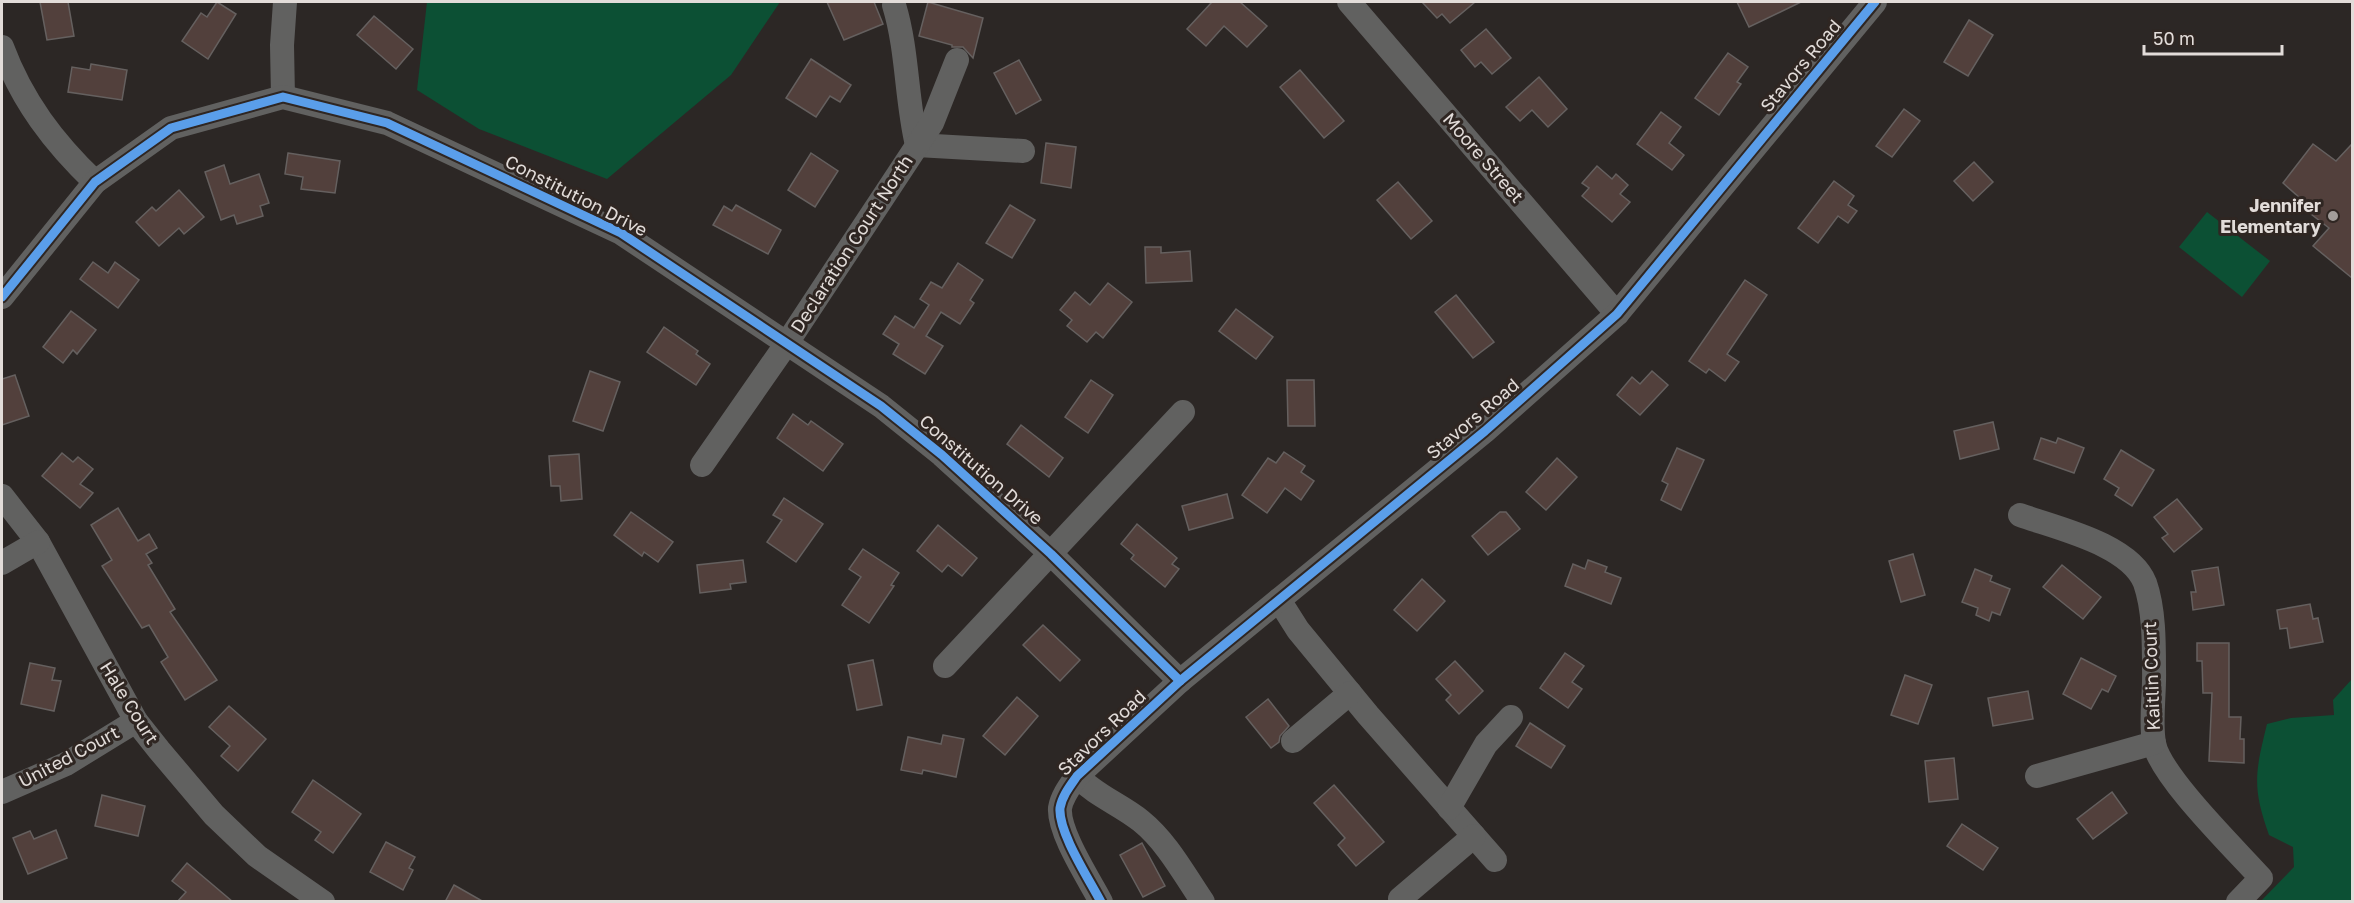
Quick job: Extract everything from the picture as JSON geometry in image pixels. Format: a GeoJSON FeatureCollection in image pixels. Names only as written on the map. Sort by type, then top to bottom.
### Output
{"type":"FeatureCollection","features":[{"type":"Feature","properties":{"kind":"street"},"geometry":{"type":"LineString","coordinates":[[283,97],[282,45],[285,2]]}},
{"type":"Feature","properties":{"kind":"street","name":"Moore Street"},"geometry":{"type":"LineString","coordinates":[[1349,2],[1617,314]]}},
{"type":"Feature","properties":{"kind":"street","name":"Stavors Road"},"geometry":{"type":"LineString","coordinates":[[1101,902],[1060,821],[1060,806],[1066,791],[1077,776],[1180,681],[1485,431],[1617,314],[1875,2]]}},
{"type":"Feature","properties":{"kind":"street"},"geometry":{"type":"LineString","coordinates":[[894,5],[902,30],[909,114],[917,145],[1023,151]]}},
{"type":"Feature","properties":{"kind":"street"},"geometry":{"type":"LineString","coordinates":[[2,47],[14,80],[43,126],[95,182]]}},
{"type":"Feature","properties":{"kind":"street","name":"Declaration Court North"},"geometry":{"type":"LineString","coordinates":[[702,465],[787,343],[917,145],[939,108],[957,60]]}},
{"type":"Feature","properties":{"kind":"street","name":"Constitution Drive"},"geometry":{"type":"LineString","coordinates":[[2,297],[95,182],[171,128],[283,97],[387,123],[621,233],[890,413],[942,455],[1051,554],[1180,681]]}},
{"type":"Feature","properties":{"kind":"street"},"geometry":{"type":"LineString","coordinates":[[945,666],[1183,412]]}},
{"type":"Feature","properties":{"kind":"street","name":"Hale Court"},"geometry":{"type":"LineString","coordinates":[[2,496],[38,542],[136,721],[214,815],[257,856],[323,902]]}},
{"type":"Feature","properties":{"kind":"street","name":"Kaitlin Court"},"geometry":{"type":"LineString","coordinates":[[2020,515],[2112,548],[2135,566],[2144,582],[2150,607],[2154,668],[2154,743],[2163,764],[2197,808],[2261,878],[2238,902]]}},
{"type":"Feature","properties":{"kind":"street"},"geometry":{"type":"LineString","coordinates":[[2,563],[38,542]]}},
{"type":"Feature","properties":{"kind":"street"},"geometry":{"type":"LineString","coordinates":[[1280,600],[1298,630],[1350,693],[1495,860]]}},
{"type":"Feature","properties":{"kind":"street"},"geometry":{"type":"LineString","coordinates":[[1293,741],[1350,693]]}},
{"type":"Feature","properties":{"kind":"street"},"geometry":{"type":"LineString","coordinates":[[1449,808],[1486,744],[1511,717]]}},
{"type":"Feature","properties":{"kind":"street","name":"United Court"},"geometry":{"type":"LineString","coordinates":[[2,792],[66,764],[136,721]]}},
{"type":"Feature","properties":{"kind":"street"},"geometry":{"type":"LineString","coordinates":[[2037,776],[2154,743]]}},
{"type":"Feature","properties":{"kind":"street"},"geometry":{"type":"LineString","coordinates":[[1077,776],[1091,791],[1140,820],[1159,839],[1203,902]]}},
{"type":"Feature","properties":{"kind":"street"},"geometry":{"type":"LineString","coordinates":[[1400,899],[1474,836]]}},
{"type":"Feature","properties":{"kind":"green space"},"geometry":{"type":"Polygon","coordinates":[[[427,2],[780,2],[731,75],[607,179],[479,129],[417,90],[427,2]]]}},
{"type":"Feature","properties":{"kind":"green space"},"geometry":{"type":"Polygon","coordinates":[[[2207,212],[2270,261],[2242,297],[2179,247],[2207,212]]]}},
{"type":"Feature","properties":{"kind":"green space"},"geometry":{"type":"Polygon","coordinates":[[[2352,679],[2352,901],[2261,901],[2294,867],[2293,847],[2269,835],[2260,804],[2258,768],[2267,724],[2291,718],[2334,715],[2333,700],[2352,679]]]}},
{"type":"Feature","properties":{"kind":"building"},"geometry":{"type":"Polygon","coordinates":[[[40,2],[68,2],[74,36],[47,40],[40,2]]]}},
{"type":"Feature","properties":{"kind":"building"},"geometry":{"type":"Polygon","coordinates":[[[217,2],[236,14],[208,59],[182,41],[201,13],[207,17],[217,2]]]}},
{"type":"Feature","properties":{"kind":"building"},"geometry":{"type":"Polygon","coordinates":[[[827,2],[874,2],[883,24],[844,40],[827,2]]]}},
{"type":"Feature","properties":{"kind":"building"},"geometry":{"type":"Polygon","coordinates":[[[928,2],[983,18],[973,58],[963,47],[952,47],[952,45],[919,36],[928,2]]]}},
{"type":"Feature","properties":{"kind":"building"},"geometry":{"type":"Polygon","coordinates":[[[1212,2],[1240,2],[1267,26],[1247,47],[1224,26],[1206,46],[1187,29],[1212,2]]]}},
{"type":"Feature","properties":{"kind":"building"},"geometry":{"type":"Polygon","coordinates":[[[1422,2],[1475,2],[1450,23],[1442,14],[1437,18],[1422,2]]]}},
{"type":"Feature","properties":{"kind":"building"},"geometry":{"type":"Polygon","coordinates":[[[1737,2],[1801,2],[1749,27],[1737,2]]]}},
{"type":"Feature","properties":{"kind":"building"},"geometry":{"type":"Polygon","coordinates":[[[374,16],[413,49],[396,69],[357,35],[374,16]]]}},
{"type":"Feature","properties":{"kind":"building"},"geometry":{"type":"Polygon","coordinates":[[[1969,20],[1993,35],[1968,76],[1944,62],[1969,20]]]}},
{"type":"Feature","properties":{"kind":"building"},"geometry":{"type":"Polygon","coordinates":[[[1486,29],[1511,58],[1492,74],[1481,62],[1475,67],[1461,50],[1486,29]]]}},
{"type":"Feature","properties":{"kind":"building"},"geometry":{"type":"Polygon","coordinates":[[[1728,53],[1748,67],[1737,82],[1741,84],[1719,115],[1695,98],[1728,53]]]}},
{"type":"Feature","properties":{"kind":"building"},"geometry":{"type":"Polygon","coordinates":[[[811,59],[851,85],[840,102],[830,96],[816,117],[786,98],[811,59]]]}},
{"type":"Feature","properties":{"kind":"building"},"geometry":{"type":"Polygon","coordinates":[[[1019,60],[1041,100],[1016,114],[994,73],[1019,60]]]}},
{"type":"Feature","properties":{"kind":"building"},"geometry":{"type":"Polygon","coordinates":[[[91,64],[127,70],[122,100],[68,92],[72,67],[90,70],[91,64]]]}},
{"type":"Feature","properties":{"kind":"building"},"geometry":{"type":"Polygon","coordinates":[[[1300,70],[1344,121],[1324,138],[1280,87],[1300,70]]]}},
{"type":"Feature","properties":{"kind":"building"},"geometry":{"type":"Polygon","coordinates":[[[1539,77],[1567,109],[1548,127],[1532,110],[1520,121],[1506,107],[1539,77]]]}},
{"type":"Feature","properties":{"kind":"building"},"geometry":{"type":"Polygon","coordinates":[[[1904,109],[1920,121],[1892,157],[1876,146],[1904,109]]]}},
{"type":"Feature","properties":{"kind":"building"},"geometry":{"type":"Polygon","coordinates":[[[1661,112],[1681,127],[1669,143],[1684,155],[1672,170],[1637,144],[1661,112]]]}},
{"type":"Feature","properties":{"kind":"building"},"geometry":{"type":"Polygon","coordinates":[[[1046,143],[1076,147],[1071,188],[1041,183],[1046,143]]]}},
{"type":"Feature","properties":{"kind":"building","name":"Jennifer Elementary"},"geometry":{"type":"Polygon","coordinates":[[[2313,144],[2336,161],[2352,144],[2352,278],[2313,246],[2329,228],[2298,204],[2301,199],[2283,183],[2313,144]]]}},
{"type":"Feature","properties":{"kind":"building"},"geometry":{"type":"Polygon","coordinates":[[[288,153],[340,161],[335,193],[301,189],[303,177],[285,174],[288,153]]]}},
{"type":"Feature","properties":{"kind":"building"},"geometry":{"type":"Polygon","coordinates":[[[811,153],[838,171],[815,207],[788,190],[811,153]]]}},
{"type":"Feature","properties":{"kind":"building"},"geometry":{"type":"Polygon","coordinates":[[[1974,162],[1993,182],[1973,201],[1954,181],[1974,162]]]}},
{"type":"Feature","properties":{"kind":"building"},"geometry":{"type":"Polygon","coordinates":[[[224,165],[230,184],[259,174],[269,203],[260,206],[263,216],[237,224],[234,215],[221,220],[205,172],[224,165]]]}},
{"type":"Feature","properties":{"kind":"building"},"geometry":{"type":"Polygon","coordinates":[[[1597,166],[1612,179],[1616,174],[1628,185],[1620,194],[1630,202],[1612,222],[1582,196],[1589,188],[1582,183],[1597,166]]]}},
{"type":"Feature","properties":{"kind":"building"},"geometry":{"type":"Polygon","coordinates":[[[1834,181],[1854,196],[1848,205],[1857,211],[1848,223],[1838,216],[1818,243],[1798,228],[1834,181]]]}},
{"type":"Feature","properties":{"kind":"building"},"geometry":{"type":"Polygon","coordinates":[[[1398,182],[1432,221],[1411,239],[1377,200],[1398,182]]]}},
{"type":"Feature","properties":{"kind":"building"},"geometry":{"type":"Polygon","coordinates":[[[179,190],[204,217],[184,234],[179,228],[159,246],[136,222],[152,207],[156,211],[179,190]]]}},
{"type":"Feature","properties":{"kind":"building"},"geometry":{"type":"Polygon","coordinates":[[[736,205],[781,230],[768,254],[713,225],[724,206],[732,211],[736,205]]]}},
{"type":"Feature","properties":{"kind":"building"},"geometry":{"type":"Polygon","coordinates":[[[1010,205],[1035,220],[1012,258],[986,243],[1010,205]]]}},
{"type":"Feature","properties":{"kind":"building"},"geometry":{"type":"Polygon","coordinates":[[[1145,247],[1161,247],[1161,253],[1190,251],[1192,281],[1146,283],[1145,247]]]}},
{"type":"Feature","properties":{"kind":"building"},"geometry":{"type":"Polygon","coordinates":[[[93,262],[108,273],[115,262],[139,280],[118,308],[80,279],[93,262]]]}},
{"type":"Feature","properties":{"kind":"building"},"geometry":{"type":"Polygon","coordinates":[[[958,263],[983,280],[970,300],[974,303],[960,324],[941,312],[926,336],[943,346],[925,374],[893,354],[899,344],[883,334],[895,316],[914,328],[929,305],[920,299],[931,282],[942,288],[958,263]]]}},
{"type":"Feature","properties":{"kind":"building"},"geometry":{"type":"Polygon","coordinates":[[[1745,280],[1767,295],[1727,354],[1739,362],[1725,381],[1709,369],[1706,373],[1689,361],[1745,280]]]}},
{"type":"Feature","properties":{"kind":"building"},"geometry":{"type":"Polygon","coordinates":[[[1108,283],[1132,302],[1103,338],[1096,332],[1087,342],[1067,326],[1072,320],[1060,310],[1075,292],[1090,305],[1108,283]]]}},
{"type":"Feature","properties":{"kind":"building"},"geometry":{"type":"Polygon","coordinates":[[[1456,295],[1494,342],[1473,358],[1435,312],[1456,295]]]}},
{"type":"Feature","properties":{"kind":"building"},"geometry":{"type":"Polygon","coordinates":[[[1236,309],[1273,337],[1256,359],[1219,331],[1236,309]]]}},
{"type":"Feature","properties":{"kind":"building"},"geometry":{"type":"Polygon","coordinates":[[[71,311],[96,330],[77,354],[73,350],[63,363],[43,347],[71,311]]]}},
{"type":"Feature","properties":{"kind":"building"},"geometry":{"type":"Polygon","coordinates":[[[664,327],[698,351],[696,354],[710,364],[696,385],[647,352],[664,327]]]}},
{"type":"Feature","properties":{"kind":"building"},"geometry":{"type":"Polygon","coordinates":[[[590,371],[620,382],[603,431],[573,421],[590,371]]]}},
{"type":"Feature","properties":{"kind":"building"},"geometry":{"type":"Polygon","coordinates":[[[1652,371],[1668,385],[1640,415],[1617,395],[1632,377],[1640,384],[1652,371]]]}},
{"type":"Feature","properties":{"kind":"building"},"geometry":{"type":"Polygon","coordinates":[[[15,375],[29,416],[2,425],[2,379],[15,375]]]}},
{"type":"Feature","properties":{"kind":"building"},"geometry":{"type":"Polygon","coordinates":[[[1091,380],[1113,395],[1088,433],[1065,417],[1091,380]]]}},
{"type":"Feature","properties":{"kind":"building"},"geometry":{"type":"Polygon","coordinates":[[[1287,380],[1314,380],[1315,426],[1288,426],[1287,380]]]}},
{"type":"Feature","properties":{"kind":"building"},"geometry":{"type":"Polygon","coordinates":[[[793,414],[808,425],[811,421],[843,444],[823,471],[777,438],[793,414]]]}},
{"type":"Feature","properties":{"kind":"building"},"geometry":{"type":"Polygon","coordinates":[[[1993,422],[1999,449],[1960,459],[1954,431],[1993,422]]]}},
{"type":"Feature","properties":{"kind":"building"},"geometry":{"type":"Polygon","coordinates":[[[1021,425],[1063,458],[1049,477],[1007,444],[1021,425]]]}},
{"type":"Feature","properties":{"kind":"building"},"geometry":{"type":"Polygon","coordinates":[[[2041,438],[2056,443],[2058,438],[2084,448],[2074,473],[2034,459],[2041,438]]]}},
{"type":"Feature","properties":{"kind":"building"},"geometry":{"type":"Polygon","coordinates":[[[1677,448],[1704,460],[1681,510],[1661,500],[1668,484],[1662,481],[1677,448]]]}},
{"type":"Feature","properties":{"kind":"building"},"geometry":{"type":"Polygon","coordinates":[[[2121,450],[2154,470],[2132,506],[2115,495],[2119,488],[2104,479],[2121,450]]]}},
{"type":"Feature","properties":{"kind":"building"},"geometry":{"type":"Polygon","coordinates":[[[1284,452],[1305,466],[1301,472],[1314,481],[1301,500],[1285,488],[1267,513],[1242,495],[1268,458],[1276,463],[1284,452]]]}},
{"type":"Feature","properties":{"kind":"building"},"geometry":{"type":"Polygon","coordinates":[[[62,453],[73,462],[78,457],[93,469],[80,484],[93,493],[80,508],[42,476],[62,453]]]}},
{"type":"Feature","properties":{"kind":"building"},"geometry":{"type":"Polygon","coordinates":[[[579,454],[582,499],[561,501],[560,486],[551,486],[549,456],[579,454]]]}},
{"type":"Feature","properties":{"kind":"building"},"geometry":{"type":"Polygon","coordinates":[[[1557,458],[1577,477],[1546,510],[1526,492],[1557,458]]]}},
{"type":"Feature","properties":{"kind":"building"},"geometry":{"type":"Polygon","coordinates":[[[1227,494],[1233,518],[1189,530],[1182,506],[1227,494]]]}},
{"type":"Feature","properties":{"kind":"building"},"geometry":{"type":"Polygon","coordinates":[[[784,498],[823,524],[796,562],[767,542],[782,520],[773,515],[784,498]]]}},
{"type":"Feature","properties":{"kind":"building"},"geometry":{"type":"Polygon","coordinates":[[[2177,499],[2202,529],[2174,552],[2162,538],[2168,534],[2154,517],[2177,499]]]}},
{"type":"Feature","properties":{"kind":"building"},"geometry":{"type":"Polygon","coordinates":[[[118,508],[138,541],[149,534],[157,548],[146,554],[152,563],[148,565],[175,609],[170,612],[217,680],[185,700],[161,662],[168,657],[149,625],[142,628],[102,566],[112,560],[91,525],[118,508]]]}},
{"type":"Feature","properties":{"kind":"building"},"geometry":{"type":"Polygon","coordinates":[[[631,512],[673,542],[658,562],[644,552],[642,556],[614,535],[631,512]]]}},
{"type":"Feature","properties":{"kind":"building"},"geometry":{"type":"Polygon","coordinates":[[[1500,512],[1506,512],[1520,529],[1488,555],[1472,536],[1500,512]]]}},
{"type":"Feature","properties":{"kind":"building"},"geometry":{"type":"Polygon","coordinates":[[[1137,524],[1177,558],[1172,564],[1179,569],[1165,587],[1131,559],[1134,555],[1121,544],[1137,524]]]}},
{"type":"Feature","properties":{"kind":"building"},"geometry":{"type":"Polygon","coordinates":[[[938,525],[977,558],[962,576],[948,565],[942,572],[917,551],[938,525]]]}},
{"type":"Feature","properties":{"kind":"building"},"geometry":{"type":"Polygon","coordinates":[[[863,549],[899,573],[891,585],[894,586],[869,623],[842,605],[861,577],[849,569],[863,549]]]}},
{"type":"Feature","properties":{"kind":"building"},"geometry":{"type":"Polygon","coordinates":[[[1913,554],[1925,595],[1901,602],[1889,561],[1913,554]]]}},
{"type":"Feature","properties":{"kind":"building"},"geometry":{"type":"Polygon","coordinates":[[[743,560],[746,582],[730,584],[731,589],[700,593],[697,565],[743,560]]]}},
{"type":"Feature","properties":{"kind":"building"},"geometry":{"type":"Polygon","coordinates":[[[1588,560],[1607,567],[1605,572],[1621,578],[1611,604],[1565,586],[1573,564],[1585,569],[1588,560]]]}},
{"type":"Feature","properties":{"kind":"building"},"geometry":{"type":"Polygon","coordinates":[[[2062,565],[2101,597],[2083,619],[2043,587],[2062,565]]]}},
{"type":"Feature","properties":{"kind":"building"},"geometry":{"type":"Polygon","coordinates":[[[2218,567],[2224,605],[2193,610],[2191,592],[2196,592],[2192,571],[2218,567]]]}},
{"type":"Feature","properties":{"kind":"building"},"geometry":{"type":"Polygon","coordinates":[[[1975,569],[1992,576],[1990,581],[2010,589],[2000,615],[1992,612],[1989,621],[1976,615],[1978,608],[1962,602],[1975,569]]]}},
{"type":"Feature","properties":{"kind":"building"},"geometry":{"type":"Polygon","coordinates":[[[1422,579],[1445,601],[1417,631],[1394,610],[1422,579]]]}},
{"type":"Feature","properties":{"kind":"building"},"geometry":{"type":"Polygon","coordinates":[[[2310,604],[2313,619],[2318,618],[2323,642],[2290,648],[2287,628],[2280,629],[2277,610],[2310,604]]]}},
{"type":"Feature","properties":{"kind":"building"},"geometry":{"type":"Polygon","coordinates":[[[1043,625],[1080,660],[1060,681],[1023,645],[1043,625]]]}},
{"type":"Feature","properties":{"kind":"building"},"geometry":{"type":"Polygon","coordinates":[[[2197,643],[2229,643],[2229,717],[2241,717],[2240,739],[2244,739],[2244,763],[2209,761],[2212,693],[2203,693],[2202,661],[2197,661],[2197,643]]]}},
{"type":"Feature","properties":{"kind":"building"},"geometry":{"type":"Polygon","coordinates":[[[1565,653],[1584,666],[1572,682],[1582,689],[1568,708],[1540,688],[1565,653]]]}},
{"type":"Feature","properties":{"kind":"building"},"geometry":{"type":"Polygon","coordinates":[[[2081,658],[2116,676],[2108,692],[2102,689],[2091,709],[2063,694],[2081,658]]]}},
{"type":"Feature","properties":{"kind":"building"},"geometry":{"type":"Polygon","coordinates":[[[873,660],[882,705],[857,710],[848,665],[873,660]]]}},
{"type":"Feature","properties":{"kind":"building"},"geometry":{"type":"Polygon","coordinates":[[[1455,661],[1483,691],[1459,714],[1446,700],[1451,695],[1436,679],[1455,661]]]}},
{"type":"Feature","properties":{"kind":"building"},"geometry":{"type":"Polygon","coordinates":[[[30,663],[55,668],[52,680],[61,681],[54,711],[21,704],[30,663]]]}},
{"type":"Feature","properties":{"kind":"building"},"geometry":{"type":"Polygon","coordinates":[[[1905,675],[1932,685],[1918,724],[1891,715],[1905,675]]]}},
{"type":"Feature","properties":{"kind":"building"},"geometry":{"type":"Polygon","coordinates":[[[2028,691],[2033,719],[1993,726],[1988,698],[2028,691]]]}},
{"type":"Feature","properties":{"kind":"building"},"geometry":{"type":"Polygon","coordinates":[[[1017,697],[1038,716],[1005,755],[983,736],[1017,697]]]}},
{"type":"Feature","properties":{"kind":"building"},"geometry":{"type":"Polygon","coordinates":[[[1268,699],[1289,726],[1280,736],[1279,742],[1271,748],[1246,717],[1268,699]]]}},
{"type":"Feature","properties":{"kind":"building"},"geometry":{"type":"Polygon","coordinates":[[[229,706],[266,739],[238,771],[221,756],[230,746],[209,727],[229,706]]]}},
{"type":"Feature","properties":{"kind":"building"},"geometry":{"type":"Polygon","coordinates":[[[1530,723],[1565,746],[1551,768],[1516,746],[1530,723]]]}},
{"type":"Feature","properties":{"kind":"building"},"geometry":{"type":"Polygon","coordinates":[[[943,735],[964,739],[956,777],[923,770],[922,774],[901,770],[908,737],[941,744],[943,735]]]}},
{"type":"Feature","properties":{"kind":"building"},"geometry":{"type":"Polygon","coordinates":[[[1954,758],[1958,799],[1929,802],[1925,761],[1954,758]]]}},
{"type":"Feature","properties":{"kind":"building"},"geometry":{"type":"Polygon","coordinates":[[[313,780],[361,814],[333,853],[315,840],[321,832],[292,812],[313,780]]]}},
{"type":"Feature","properties":{"kind":"building"},"geometry":{"type":"Polygon","coordinates":[[[1334,785],[1384,842],[1356,866],[1338,845],[1345,838],[1314,803],[1334,785]]]}},
{"type":"Feature","properties":{"kind":"building"},"geometry":{"type":"Polygon","coordinates":[[[2112,792],[2127,813],[2093,839],[2077,819],[2112,792]]]}},
{"type":"Feature","properties":{"kind":"building"},"geometry":{"type":"Polygon","coordinates":[[[102,795],[145,806],[138,836],[95,826],[102,795]]]}},
{"type":"Feature","properties":{"kind":"building"},"geometry":{"type":"Polygon","coordinates":[[[1962,824],[1998,848],[1983,870],[1947,846],[1962,824]]]}},
{"type":"Feature","properties":{"kind":"building"},"geometry":{"type":"Polygon","coordinates":[[[56,830],[67,858],[28,874],[13,838],[30,831],[34,839],[56,830]]]}},
{"type":"Feature","properties":{"kind":"building"},"geometry":{"type":"Polygon","coordinates":[[[386,842],[415,857],[409,868],[413,870],[403,890],[370,872],[386,842]]]}},
{"type":"Feature","properties":{"kind":"building"},"geometry":{"type":"Polygon","coordinates":[[[1142,843],[1165,886],[1143,897],[1120,855],[1142,843]]]}},
{"type":"Feature","properties":{"kind":"building"},"geometry":{"type":"Polygon","coordinates":[[[187,863],[233,902],[177,902],[186,892],[172,881],[187,863]]]}},
{"type":"Feature","properties":{"kind":"building"},"geometry":{"type":"Polygon","coordinates":[[[454,885],[484,902],[445,902],[454,885]]]}},
{"type":"Feature","properties":{"kind":"cycle path"},"geometry":{"type":"LineString","coordinates":[[1101,902],[1069,842],[1061,818],[1060,808],[1063,799],[1077,776],[1180,681],[1485,431],[1617,314],[1875,2]]}},
{"type":"Feature","properties":{"kind":"cycle path"},"geometry":{"type":"LineString","coordinates":[[2,297],[95,182],[171,128],[283,97],[387,123],[621,233],[881,406],[942,455],[1051,554],[1180,681]]}},
{"type":"Feature","properties":{"kind":"place","name":"Jennifer Elementary"},"geometry":{"type":"Point","coordinates":[2333,216]}}]}
